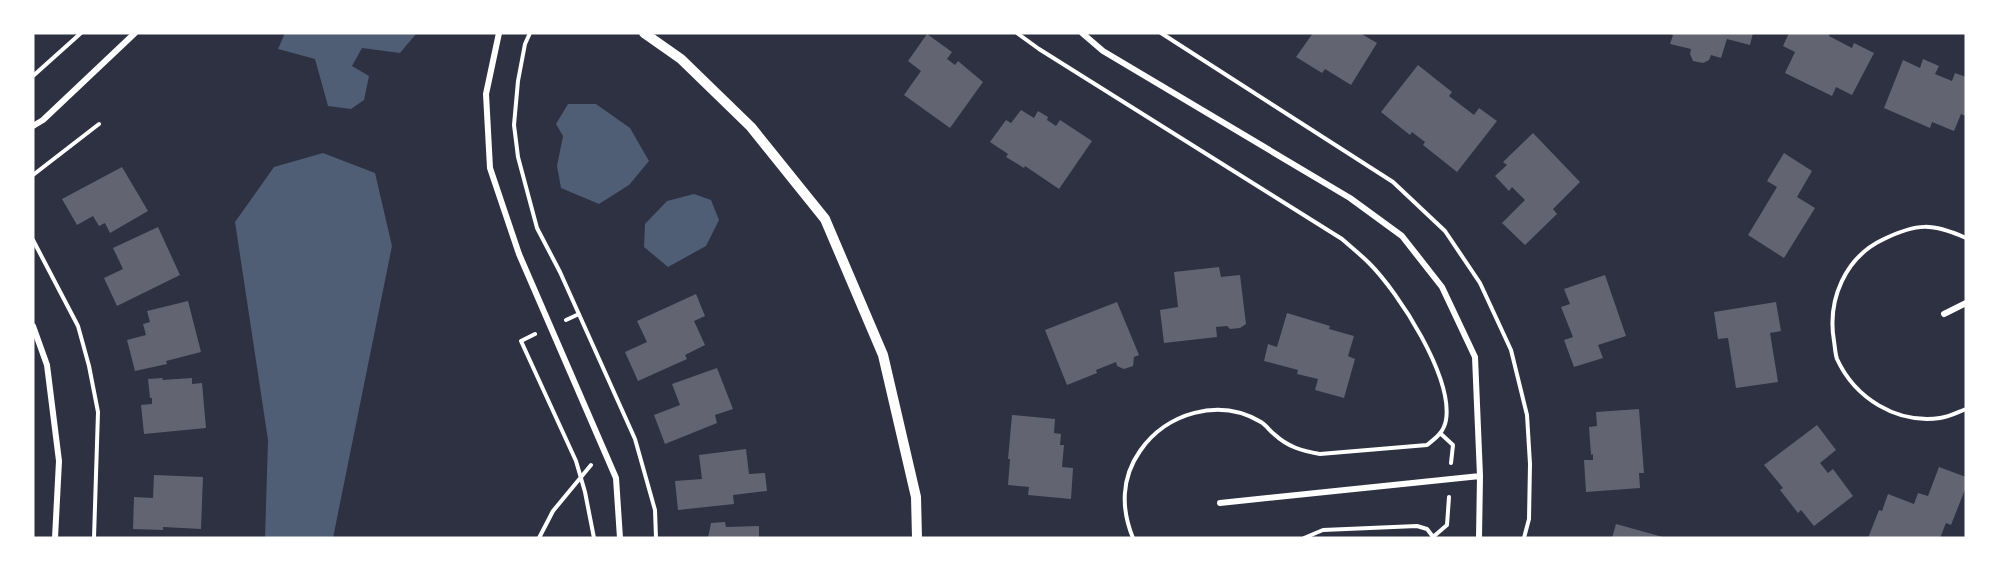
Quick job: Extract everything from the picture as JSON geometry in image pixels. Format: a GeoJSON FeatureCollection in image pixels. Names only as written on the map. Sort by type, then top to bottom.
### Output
{"type":"FeatureCollection","features":[{"type":"Feature","properties":{"kind":"street"},"geometry":{"type":"LineString","coordinates":[[33,126],[43,120],[135,33]]}},
{"type":"Feature","properties":{"kind":"street"},"geometry":{"type":"LineString","coordinates":[[499,33],[486,94],[490,168],[519,254],[616,478],[620,538]]}},
{"type":"Feature","properties":{"kind":"street"},"geometry":{"type":"LineString","coordinates":[[644,33],[681,59],[751,127],[825,219],[882,355],[916,496],[917,538]]}},
{"type":"Feature","properties":{"kind":"street"},"geometry":{"type":"LineString","coordinates":[[1082,33],[1103,51],[1350,198],[1402,236],[1442,287],[1475,357],[1480,476],[1479,538]]}},
{"type":"Feature","properties":{"kind":"street"},"geometry":{"type":"LineString","coordinates":[[1944,314],[1966,303]]}},
{"type":"Feature","properties":{"kind":"street"},"geometry":{"type":"LineString","coordinates":[[33,326],[47,365],[59,461],[55,538]]}},
{"type":"Feature","properties":{"kind":"street"},"geometry":{"type":"LineString","coordinates":[[1220,502],[1480,476]]}},
{"type":"Feature","properties":{"kind":"path"},"geometry":{"type":"LineString","coordinates":[[33,76],[81,33]]}},
{"type":"Feature","properties":{"kind":"path"},"geometry":{"type":"LineString","coordinates":[[530,33],[525,44],[518,81],[514,125],[518,157],[537,228],[579,314],[635,439],[655,510],[656,538]]}},
{"type":"Feature","properties":{"kind":"path"},"geometry":{"type":"LineString","coordinates":[[1017,33],[1342,239],[1370,264],[1393,291],[1440,376],[1446,401],[1446,420],[1443,429],[1427,445],[1320,454],[1302,452],[1285,443],[1262,422],[1222,410],[1195,412],[1171,422],[1149,438],[1137,455],[1127,476],[1124,499],[1127,524],[1133,538]]}},
{"type":"Feature","properties":{"kind":"path"},"geometry":{"type":"LineString","coordinates":[[33,175],[99,124]]}},
{"type":"Feature","properties":{"kind":"path"},"geometry":{"type":"LineString","coordinates":[[1966,238],[1924,225],[1901,231],[1870,245],[1847,270],[1834,299],[1832,328],[1836,357],[1853,384],[1876,405],[1904,417],[1941,418],[1966,409]]}},
{"type":"Feature","properties":{"kind":"path"},"geometry":{"type":"LineString","coordinates":[[33,240],[78,326],[89,366],[98,412],[94,538]]}},
{"type":"Feature","properties":{"kind":"path"},"geometry":{"type":"LineString","coordinates":[[579,314],[521,341],[576,461],[594,538]]}},
{"type":"Feature","properties":{"kind":"path"},"geometry":{"type":"LineString","coordinates":[[539,538],[553,511],[603,451]]}},
{"type":"Feature","properties":{"kind":"path"},"geometry":{"type":"LineString","coordinates":[[1304,538],[1323,530],[1407,526],[1427,530],[1434,538]]}},
{"type":"Feature","properties":{"kind":"water"},"geometry":{"type":"Polygon","coordinates":[[[285,33],[416,34],[400,53],[362,48],[352,66],[369,76],[364,100],[351,109],[328,106],[315,59],[278,49],[285,33]]]}},
{"type":"Feature","properties":{"kind":"water"},"geometry":{"type":"Polygon","coordinates":[[[568,104],[596,104],[630,128],[649,161],[629,185],[599,204],[561,188],[557,166],[563,136],[556,124],[568,104]]]}},
{"type":"Feature","properties":{"kind":"water"},"geometry":{"type":"Polygon","coordinates":[[[323,153],[375,173],[392,246],[333,538],[265,538],[268,440],[235,222],[274,167],[323,153]]]}},
{"type":"Feature","properties":{"kind":"water"},"geometry":{"type":"Polygon","coordinates":[[[694,194],[711,200],[719,220],[706,246],[668,267],[644,247],[645,224],[667,201],[694,194]]]}},
{"type":"Feature","properties":{"kind":"building"},"geometry":{"type":"Polygon","coordinates":[[[1313,33],[1360,33],[1377,43],[1351,85],[1325,69],[1322,73],[1296,57],[1313,33]]]}},
{"type":"Feature","properties":{"kind":"building"},"geometry":{"type":"Polygon","coordinates":[[[1669,33],[1753,33],[1750,45],[1727,39],[1721,58],[1711,55],[1709,60],[1703,63],[1693,61],[1690,54],[1691,49],[1670,44],[1673,35],[1669,33]]]}},
{"type":"Feature","properties":{"kind":"building"},"geometry":{"type":"Polygon","coordinates":[[[1789,33],[1830,33],[1829,36],[1852,48],[1854,43],[1874,53],[1852,95],[1836,87],[1832,96],[1785,73],[1795,52],[1783,46],[1789,33]]]}},
{"type":"Feature","properties":{"kind":"building"},"geometry":{"type":"Polygon","coordinates":[[[927,34],[952,52],[947,59],[955,65],[958,61],[983,82],[950,128],[904,95],[921,71],[908,61],[927,34]]]}},
{"type":"Feature","properties":{"kind":"building"},"geometry":{"type":"Polygon","coordinates":[[[1923,59],[1939,66],[1935,74],[1952,81],[1955,73],[1966,77],[1966,116],[1961,114],[1954,131],[1932,122],[1930,128],[1884,108],[1903,60],[1920,68],[1923,59]]]}},
{"type":"Feature","properties":{"kind":"building"},"geometry":{"type":"Polygon","coordinates":[[[1418,65],[1452,92],[1449,96],[1474,115],[1479,108],[1497,121],[1457,172],[1423,145],[1425,142],[1412,132],[1410,135],[1381,112],[1418,65]]]}},
{"type":"Feature","properties":{"kind":"building"},"geometry":{"type":"Polygon","coordinates":[[[1021,110],[1034,118],[1038,111],[1056,126],[1060,120],[1092,141],[1059,189],[1025,166],[1024,168],[1006,157],[1008,154],[990,142],[1006,120],[1011,123],[1021,110]]]}},
{"type":"Feature","properties":{"kind":"building"},"geometry":{"type":"Polygon","coordinates":[[[1533,133],[1580,182],[1553,209],[1557,214],[1525,245],[1502,223],[1525,200],[1512,187],[1509,191],[1495,176],[1507,165],[1503,162],[1533,133]]]}},
{"type":"Feature","properties":{"kind":"building"},"geometry":{"type":"Polygon","coordinates":[[[1784,153],[1812,171],[1797,197],[1815,208],[1784,258],[1748,235],[1777,187],[1767,181],[1784,153]]]}},
{"type":"Feature","properties":{"kind":"building"},"geometry":{"type":"Polygon","coordinates":[[[122,167],[148,211],[110,233],[105,223],[99,226],[93,216],[77,225],[62,199],[122,167]]]}},
{"type":"Feature","properties":{"kind":"building"},"geometry":{"type":"Polygon","coordinates":[[[158,227],[180,275],[117,306],[104,278],[123,269],[113,248],[158,227]]]}},
{"type":"Feature","properties":{"kind":"building"},"geometry":{"type":"Polygon","coordinates":[[[1219,267],[1221,277],[1240,275],[1246,324],[1240,328],[1230,329],[1227,326],[1216,327],[1217,337],[1164,343],[1160,310],[1178,307],[1174,272],[1219,267]]]}},
{"type":"Feature","properties":{"kind":"building"},"geometry":{"type":"Polygon","coordinates":[[[1605,275],[1626,336],[1598,345],[1603,358],[1574,367],[1564,340],[1573,337],[1561,307],[1570,304],[1564,289],[1605,275]]]}},
{"type":"Feature","properties":{"kind":"building"},"geometry":{"type":"Polygon","coordinates":[[[696,294],[705,316],[694,321],[705,345],[685,355],[687,359],[638,381],[625,352],[647,342],[637,321],[696,294]]]}},
{"type":"Feature","properties":{"kind":"building"},"geometry":{"type":"Polygon","coordinates":[[[188,301],[201,352],[166,361],[167,364],[135,371],[127,340],[146,335],[143,324],[150,322],[147,311],[188,301]]]}},
{"type":"Feature","properties":{"kind":"building"},"geometry":{"type":"Polygon","coordinates":[[[1117,302],[1139,355],[1134,357],[1133,366],[1124,369],[1117,366],[1116,362],[1096,370],[1097,373],[1067,385],[1045,330],[1117,302]]]}},
{"type":"Feature","properties":{"kind":"building"},"geometry":{"type":"Polygon","coordinates":[[[1776,302],[1781,331],[1770,333],[1778,382],[1736,388],[1728,338],[1718,339],[1714,312],[1776,302]]]}},
{"type":"Feature","properties":{"kind":"building"},"geometry":{"type":"Polygon","coordinates":[[[1287,313],[1354,336],[1348,356],[1355,359],[1344,398],[1315,390],[1318,379],[1297,374],[1298,370],[1264,361],[1268,344],[1277,347],[1287,313]]]}},
{"type":"Feature","properties":{"kind":"building"},"geometry":{"type":"Polygon","coordinates":[[[717,368],[733,409],[715,415],[717,423],[665,444],[654,415],[680,405],[672,384],[717,368]]]}},
{"type":"Feature","properties":{"kind":"building"},"geometry":{"type":"Polygon","coordinates":[[[163,378],[162,380],[192,378],[192,384],[202,383],[206,428],[144,434],[141,405],[152,404],[148,379],[163,378]]]}},
{"type":"Feature","properties":{"kind":"building"},"geometry":{"type":"Polygon","coordinates":[[[1639,409],[1644,473],[1639,473],[1640,488],[1586,492],[1584,460],[1593,460],[1589,427],[1597,426],[1596,412],[1639,409]]]}},
{"type":"Feature","properties":{"kind":"building"},"geometry":{"type":"Polygon","coordinates":[[[1012,415],[1055,419],[1054,433],[1061,434],[1060,445],[1064,445],[1062,467],[1073,468],[1071,499],[1028,495],[1029,487],[1008,485],[1012,415]]]}},
{"type":"Feature","properties":{"kind":"building"},"geometry":{"type":"Polygon","coordinates":[[[1817,425],[1836,450],[1820,463],[1828,473],[1833,469],[1853,496],[1814,526],[1801,510],[1798,513],[1780,490],[1783,488],[1764,465],[1817,425]]]}},
{"type":"Feature","properties":{"kind":"building"},"geometry":{"type":"Polygon","coordinates":[[[746,449],[749,474],[765,473],[767,491],[733,495],[734,504],[678,510],[675,481],[702,479],[699,455],[746,449]]]}},
{"type":"Feature","properties":{"kind":"building"},"geometry":{"type":"Polygon","coordinates":[[[1939,467],[1966,477],[1966,487],[1951,525],[1946,523],[1940,538],[1868,538],[1888,494],[1914,504],[1918,493],[1928,496],[1939,467]]]}},
{"type":"Feature","properties":{"kind":"building"},"geometry":{"type":"Polygon","coordinates":[[[154,475],[203,477],[201,529],[163,527],[163,530],[133,529],[134,497],[153,498],[154,475]]]}},
{"type":"Feature","properties":{"kind":"building"},"geometry":{"type":"Polygon","coordinates":[[[725,522],[726,527],[759,526],[759,538],[708,538],[711,523],[725,522]]]}},
{"type":"Feature","properties":{"kind":"building"},"geometry":{"type":"Polygon","coordinates":[[[1616,524],[1663,537],[1663,538],[1612,538],[1616,524]]]}}]}
